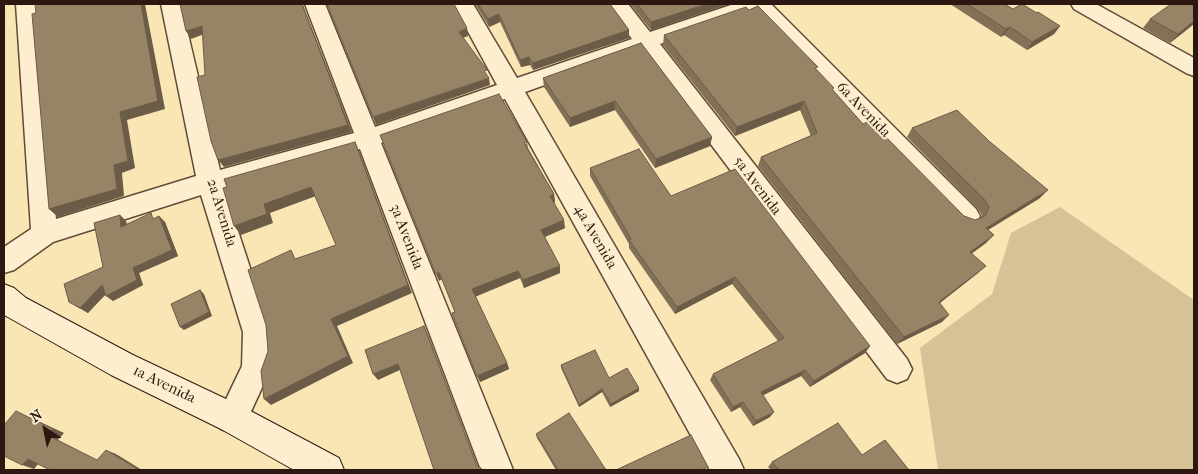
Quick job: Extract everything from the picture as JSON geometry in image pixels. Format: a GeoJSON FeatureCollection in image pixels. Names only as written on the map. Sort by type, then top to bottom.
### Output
{"type":"FeatureCollection","features":[{"type":"Feature","properties":{"kind":"street"},"geometry":{"type":"LineString","coordinates":[[26,4],[44,234]]}},
{"type":"Feature","properties":{"kind":"street","name":"2a Avenida"},"geometry":{"type":"LineString","coordinates":[[171,4],[210,182],[257,332],[256,368],[232,418]]}},
{"type":"Feature","properties":{"kind":"street","name":"3a Avenida"},"geometry":{"type":"LineString","coordinates":[[315,4],[497,470]]}},
{"type":"Feature","properties":{"kind":"street","name":"4a Avenida"},"geometry":{"type":"LineString","coordinates":[[463,4],[728,470]]}},
{"type":"Feature","properties":{"kind":"street","name":"5a Avenida"},"geometry":{"type":"LineString","coordinates":[[618,4],[897,369]]}},
{"type":"Feature","properties":{"kind":"street"},"geometry":{"type":"LineString","coordinates":[[4,262],[44,234],[210,182],[368,138],[754,4]]}},
{"type":"Feature","properties":{"kind":"street","name":"6a Avenida"},"geometry":{"type":"LineString","coordinates":[[759,4],[966,216]]}},
{"type":"Feature","properties":{"kind":"street"},"geometry":{"type":"LineString","coordinates":[[1081,4],[1194,68]]}},
{"type":"Feature","properties":{"kind":"street"},"geometry":{"type":"LineString","coordinates":[[1175,58],[1194,43]]}},
{"type":"Feature","properties":{"kind":"street","name":"1a Avenida"},"geometry":{"type":"LineString","coordinates":[[4,297],[16,307],[122,365],[232,418],[327,470]]}},
{"type":"Feature","properties":{"kind":"shaded area"},"geometry":{"type":"Polygon","coordinates":[[[1060,207],[1194,300],[1194,470],[938,470],[920,348],[992,294],[1011,233],[1060,207]]]}},
{"type":"Feature","properties":{"kind":"building"},"geometry":{"type":"Polygon","coordinates":[[[35,4],[141,4],[158,101],[120,112],[128,161],[114,165],[117,189],[49,209],[32,14],[36,13],[35,4]]]}},
{"type":"Feature","properties":{"kind":"building"},"geometry":{"type":"Polygon","coordinates":[[[180,4],[302,4],[348,125],[218,160],[211,141],[197,77],[205,75],[202,26],[186,31],[180,4]]]}},
{"type":"Feature","properties":{"kind":"building"},"geometry":{"type":"Polygon","coordinates":[[[327,4],[454,4],[467,28],[459,32],[487,70],[484,71],[489,78],[373,117],[327,4]]]}},
{"type":"Feature","properties":{"kind":"building"},"geometry":{"type":"Polygon","coordinates":[[[478,4],[610,4],[629,30],[533,63],[529,57],[520,60],[499,14],[488,19],[478,4]]]}},
{"type":"Feature","properties":{"kind":"building"},"geometry":{"type":"Polygon","coordinates":[[[637,4],[707,4],[651,22],[637,4]]]}},
{"type":"Feature","properties":{"kind":"building"},"geometry":{"type":"Polygon","coordinates":[[[967,4],[1004,4],[1013,9],[1022,4],[1060,26],[1032,42],[1010,27],[1006,29],[967,4]]]}},
{"type":"Feature","properties":{"kind":"building"},"geometry":{"type":"Polygon","coordinates":[[[1171,4],[1194,4],[1194,21],[1178,34],[1150,19],[1171,4]]]}},
{"type":"Feature","properties":{"kind":"building"},"geometry":{"type":"Polygon","coordinates":[[[758,6],[818,67],[815,68],[863,124],[869,121],[879,130],[964,216],[975,220],[985,216],[989,207],[984,199],[912,128],[957,110],[989,141],[1048,190],[986,228],[994,235],[970,252],[986,266],[939,302],[949,315],[904,337],[761,157],[817,133],[804,101],[737,127],[664,35],[746,7],[749,10],[758,6]]]}},
{"type":"Feature","properties":{"kind":"building"},"geometry":{"type":"Polygon","coordinates":[[[641,43],[712,137],[656,159],[615,101],[570,118],[543,78],[641,43]]]}},
{"type":"Feature","properties":{"kind":"building"},"geometry":{"type":"Polygon","coordinates":[[[499,94],[527,142],[524,143],[554,194],[550,196],[564,220],[541,230],[560,266],[523,280],[518,271],[472,289],[507,363],[477,376],[452,313],[455,312],[439,272],[436,274],[380,135],[499,94]]]}},
{"type":"Feature","properties":{"kind":"building"},"geometry":{"type":"Polygon","coordinates":[[[355,142],[408,285],[331,319],[348,356],[264,399],[261,371],[268,351],[266,325],[248,270],[291,250],[295,259],[336,245],[311,187],[264,204],[267,214],[234,226],[223,188],[227,187],[224,179],[355,142]]]}},
{"type":"Feature","properties":{"kind":"building"},"geometry":{"type":"Polygon","coordinates":[[[639,149],[671,196],[735,169],[870,346],[814,381],[805,370],[761,392],[774,412],[756,421],[743,402],[733,407],[713,374],[784,338],[735,277],[677,307],[629,240],[631,239],[590,168],[639,149]]]}},
{"type":"Feature","properties":{"kind":"building"},"geometry":{"type":"Polygon","coordinates":[[[151,213],[153,219],[159,216],[172,250],[133,268],[137,280],[106,296],[102,285],[80,308],[69,302],[64,284],[103,267],[94,223],[120,215],[121,227],[151,213]]]}},
{"type":"Feature","properties":{"kind":"building"},"geometry":{"type":"Polygon","coordinates":[[[200,290],[209,312],[180,327],[171,304],[200,290]]]}},
{"type":"Feature","properties":{"kind":"building"},"geometry":{"type":"Polygon","coordinates":[[[424,326],[477,466],[482,470],[434,470],[398,364],[373,374],[365,350],[424,326]]]}},
{"type":"Feature","properties":{"kind":"building"},"geometry":{"type":"Polygon","coordinates":[[[595,350],[609,378],[627,368],[639,388],[611,404],[602,389],[579,405],[561,365],[595,350]]]}},
{"type":"Feature","properties":{"kind":"building"},"geometry":{"type":"Polygon","coordinates":[[[16,411],[53,429],[47,435],[97,460],[106,450],[139,470],[50,470],[28,459],[22,465],[4,456],[4,425],[16,411]]]}},
{"type":"Feature","properties":{"kind":"building"},"geometry":{"type":"Polygon","coordinates":[[[569,413],[606,470],[558,470],[536,434],[569,413]]]}},
{"type":"Feature","properties":{"kind":"building"},"geometry":{"type":"Polygon","coordinates":[[[838,423],[862,455],[885,440],[909,470],[779,470],[772,462],[838,423]]]}},
{"type":"Feature","properties":{"kind":"building"},"geometry":{"type":"Polygon","coordinates":[[[691,435],[708,467],[701,470],[616,470],[691,435]]]}}]}
